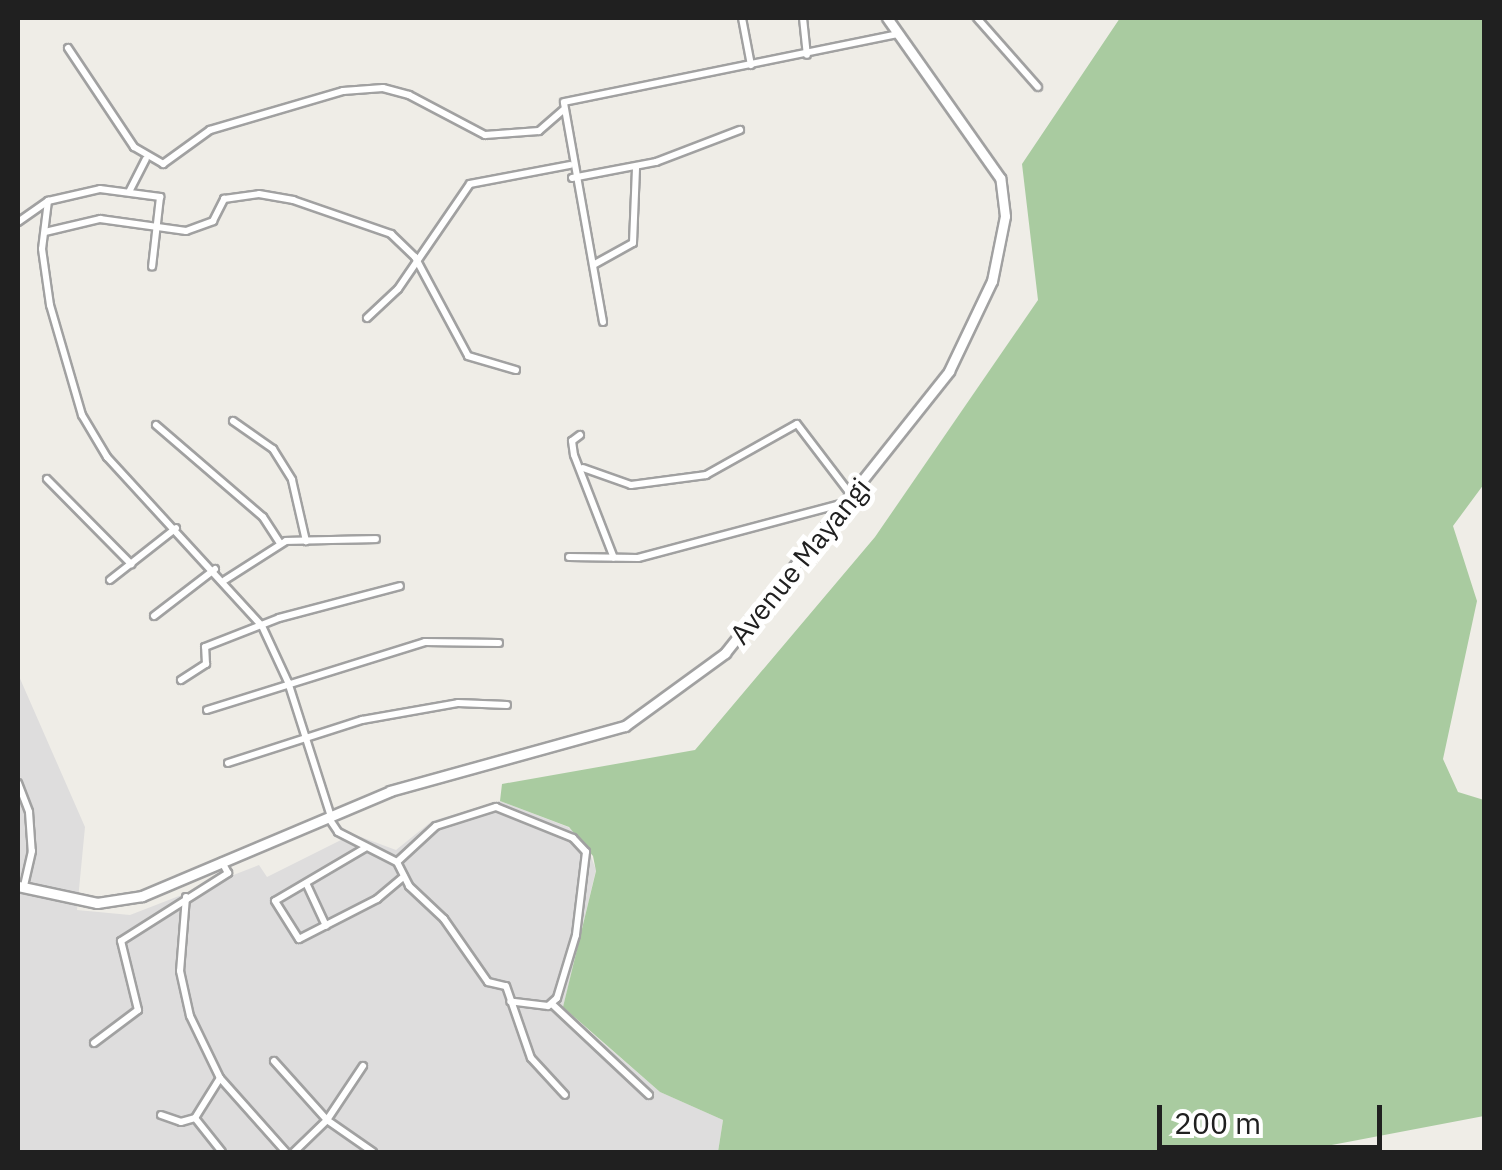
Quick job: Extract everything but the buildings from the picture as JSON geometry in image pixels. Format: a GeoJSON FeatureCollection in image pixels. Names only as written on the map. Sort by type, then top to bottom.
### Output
{"type":"FeatureCollection","features":[{"type":"Feature","properties":{"kind":"street"},"geometry":{"type":"LineString","coordinates":[[742,18],[751,65]]}},
{"type":"Feature","properties":{"kind":"street"},"geometry":{"type":"LineString","coordinates":[[803,18],[807,56]]}},
{"type":"Feature","properties":{"kind":"street","name":"Avenue Mayangi"},"geometry":{"type":"LineString","coordinates":[[21,887],[115,902],[421,781],[636,720],[725,653],[949,371],[981,316],[1006,216],[991,157],[887,18]]}},
{"type":"Feature","properties":{"kind":"street"},"geometry":{"type":"LineString","coordinates":[[977,18],[1038,87]]}},
{"type":"Feature","properties":{"kind":"street"},"geometry":{"type":"LineString","coordinates":[[603,322],[595,264],[572,178],[563,110],[566,100],[807,56],[899,34]]}},
{"type":"Feature","properties":{"kind":"street"},"geometry":{"type":"LineString","coordinates":[[68,48],[146,159],[168,163],[210,130],[343,91],[383,88],[410,95],[485,136],[539,131],[563,110]]}},
{"type":"Feature","properties":{"kind":"street"},"geometry":{"type":"LineString","coordinates":[[572,178],[636,167],[740,130]]}},
{"type":"Feature","properties":{"kind":"street"},"geometry":{"type":"LineString","coordinates":[[130,192],[146,159]]}},
{"type":"Feature","properties":{"kind":"street"},"geometry":{"type":"LineString","coordinates":[[367,318],[398,289],[415,257],[477,180],[570,165]]}},
{"type":"Feature","properties":{"kind":"street"},"geometry":{"type":"LineString","coordinates":[[595,264],[633,243],[636,167]]}},
{"type":"Feature","properties":{"kind":"street"},"geometry":{"type":"LineString","coordinates":[[18,222],[48,202],[100,188],[162,198],[152,266]]}},
{"type":"Feature","properties":{"kind":"street"},"geometry":{"type":"LineString","coordinates":[[44,232],[100,220],[160,230],[198,229],[213,220],[224,199],[270,195],[382,230],[415,257],[468,356],[516,370]]}},
{"type":"Feature","properties":{"kind":"street"},"geometry":{"type":"LineString","coordinates":[[48,202],[44,232],[50,305],[82,416],[107,458],[215,569],[262,626],[288,682],[304,740],[338,832],[397,862],[490,983],[506,986],[531,1058],[565,1095]]}},
{"type":"Feature","properties":{"kind":"street"},"geometry":{"type":"LineString","coordinates":[[232,421],[269,445],[283,465],[306,541]]}},
{"type":"Feature","properties":{"kind":"street"},"geometry":{"type":"LineString","coordinates":[[569,557],[638,558],[850,499],[798,424],[706,475],[630,485],[583,468]]}},
{"type":"Feature","properties":{"kind":"street"},"geometry":{"type":"LineString","coordinates":[[156,425],[263,517],[280,543]]}},
{"type":"Feature","properties":{"kind":"street"},"geometry":{"type":"LineString","coordinates":[[580,435],[572,442],[614,558]]}},
{"type":"Feature","properties":{"kind":"street"},"geometry":{"type":"LineString","coordinates":[[47,479],[130,564]]}},
{"type":"Feature","properties":{"kind":"street"},"geometry":{"type":"LineString","coordinates":[[110,580],[176,528]]}},
{"type":"Feature","properties":{"kind":"street"},"geometry":{"type":"LineString","coordinates":[[224,580],[280,543],[376,539]]}},
{"type":"Feature","properties":{"kind":"street"},"geometry":{"type":"LineString","coordinates":[[154,616],[215,569]]}},
{"type":"Feature","properties":{"kind":"street"},"geometry":{"type":"LineString","coordinates":[[181,680],[206,664],[204,647],[400,586]]}},
{"type":"Feature","properties":{"kind":"street"},"geometry":{"type":"LineString","coordinates":[[207,710],[425,642],[499,643]]}},
{"type":"Feature","properties":{"kind":"street"},"geometry":{"type":"LineString","coordinates":[[228,763],[398,713],[464,702],[507,705]]}},
{"type":"Feature","properties":{"kind":"street"},"geometry":{"type":"LineString","coordinates":[[18,783],[32,852],[21,887]]}},
{"type":"Feature","properties":{"kind":"street"},"geometry":{"type":"LineString","coordinates":[[397,862],[436,826],[496,807],[573,838],[586,852],[576,934],[552,1003]]}},
{"type":"Feature","properties":{"kind":"street"},"geometry":{"type":"LineString","coordinates":[[365,848],[275,901],[299,939],[404,876]]}},
{"type":"Feature","properties":{"kind":"street"},"geometry":{"type":"LineString","coordinates":[[94,1044],[138,1010],[120,941],[228,873],[221,861]]}},
{"type":"Feature","properties":{"kind":"street"},"geometry":{"type":"LineString","coordinates":[[307,884],[326,926]]}},
{"type":"Feature","properties":{"kind":"street"},"geometry":{"type":"LineString","coordinates":[[186,897],[183,991],[220,1078],[290,1152],[327,1120],[364,1066]]}},
{"type":"Feature","properties":{"kind":"street"},"geometry":{"type":"LineString","coordinates":[[510,1001],[552,1003],[650,1095]]}},
{"type":"Feature","properties":{"kind":"street"},"geometry":{"type":"LineString","coordinates":[[274,1061],[327,1120],[372,1152]]}},
{"type":"Feature","properties":{"kind":"street"},"geometry":{"type":"LineString","coordinates":[[161,1115],[181,1122],[195,1118],[220,1078]]}},
{"type":"Feature","properties":{"kind":"street"},"geometry":{"type":"LineString","coordinates":[[195,1118],[222,1152]]}},
{"type":"Feature","properties":{"kind":"shaded area"},"geometry":{"type":"Polygon","coordinates":[[[18,674],[85,827],[77,910],[130,915],[259,865],[267,877],[353,834],[396,850],[432,821],[500,801],[568,827],[585,841],[596,870],[563,1008],[660,1092],[723,1120],[718,1152],[18,1152],[18,674]]]}},
{"type":"Feature","properties":{"kind":"green space"},"geometry":{"type":"Polygon","coordinates":[[[1120,18],[1484,18],[1484,484],[1453,526],[1477,601],[1443,759],[1458,792],[1484,800],[1484,1116],[1295,1152],[718,1152],[723,1120],[660,1092],[563,1007],[596,871],[593,856],[569,827],[500,801],[502,784],[695,750],[875,537],[1038,300],[1022,164],[1120,18]]]}}]}
